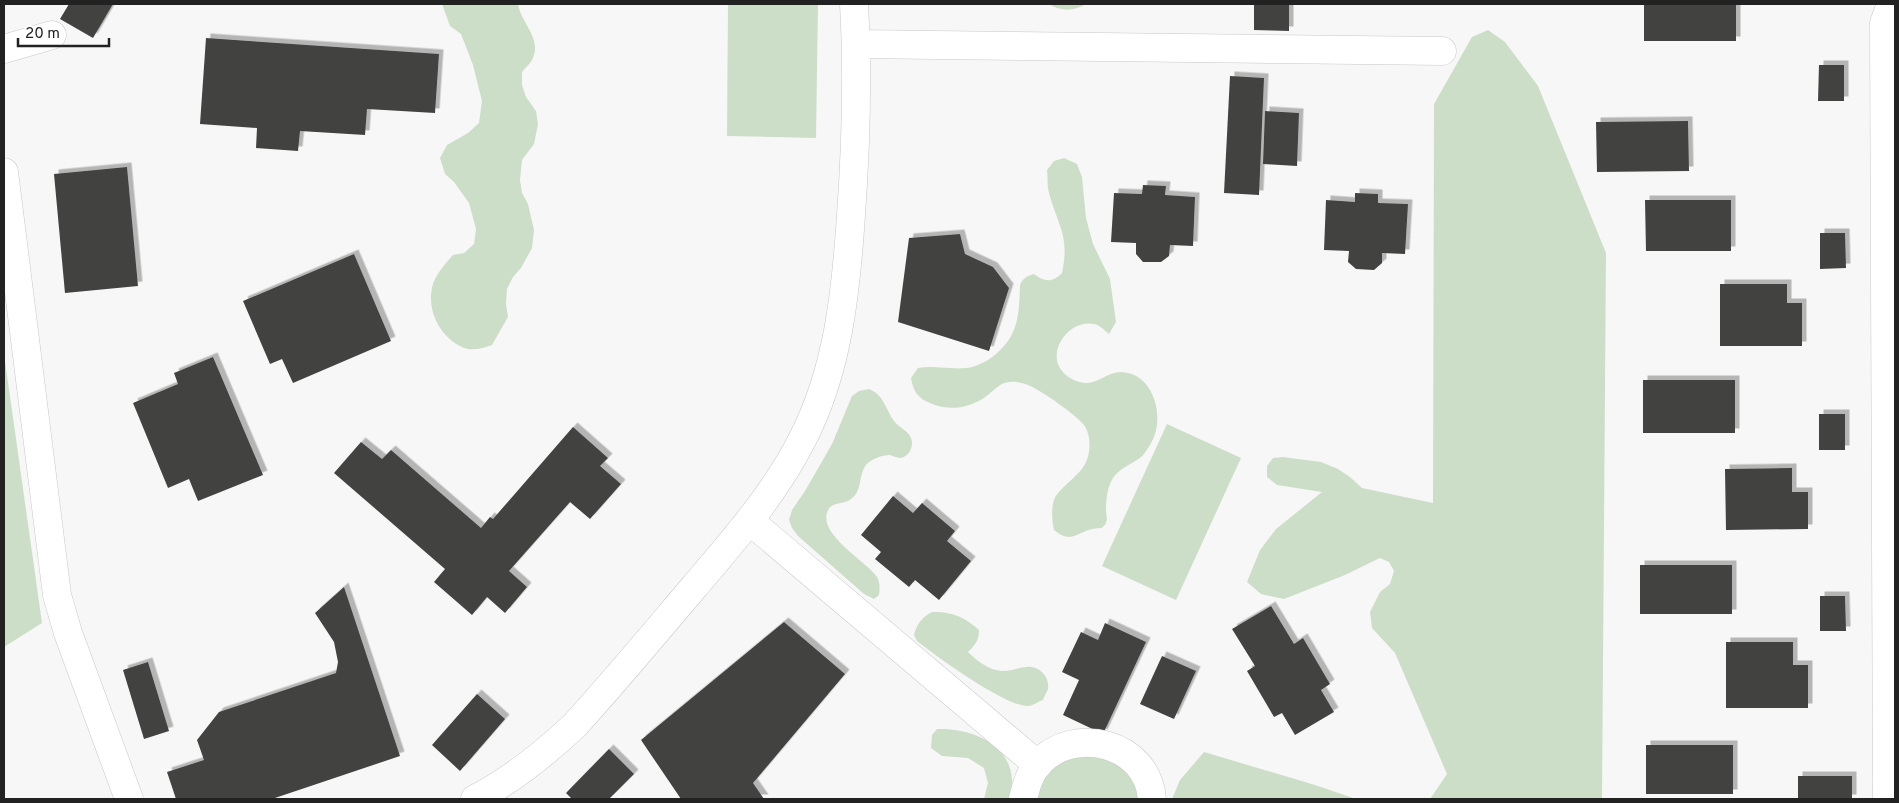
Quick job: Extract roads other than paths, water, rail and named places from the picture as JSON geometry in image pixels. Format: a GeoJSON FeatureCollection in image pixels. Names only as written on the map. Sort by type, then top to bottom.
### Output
{"type":"FeatureCollection","features":[{"type":"Feature","properties":{"kind":"street"},"geometry":{"type":"LineString","coordinates":[[475,799],[519,773],[574,726],[750,521],[783,475],[803,439],[820,400],[841,322],[854,175],[856,44],[854,4]]}},
{"type":"Feature","properties":{"kind":"street"},"geometry":{"type":"LineString","coordinates":[[1887,799],[1884,23],[1891,4]]}},
{"type":"Feature","properties":{"kind":"street"},"geometry":{"type":"LineString","coordinates":[[4,49],[52,35]]}},
{"type":"Feature","properties":{"kind":"street"},"geometry":{"type":"LineString","coordinates":[[856,44],[1442,51]]}},
{"type":"Feature","properties":{"kind":"street"},"geometry":{"type":"LineString","coordinates":[[4,172],[57,595],[68,633],[129,799]]}},
{"type":"Feature","properties":{"kind":"street"},"geometry":{"type":"LineString","coordinates":[[750,521],[1038,764]]}},
{"type":"Feature","properties":{"kind":"street"},"geometry":{"type":"LineString","coordinates":[[1023,799],[1027,782],[1038,764],[1054,751],[1072,744],[1093,742],[1113,747],[1131,758],[1144,773],[1152,793],[1152,799]]}}]}
